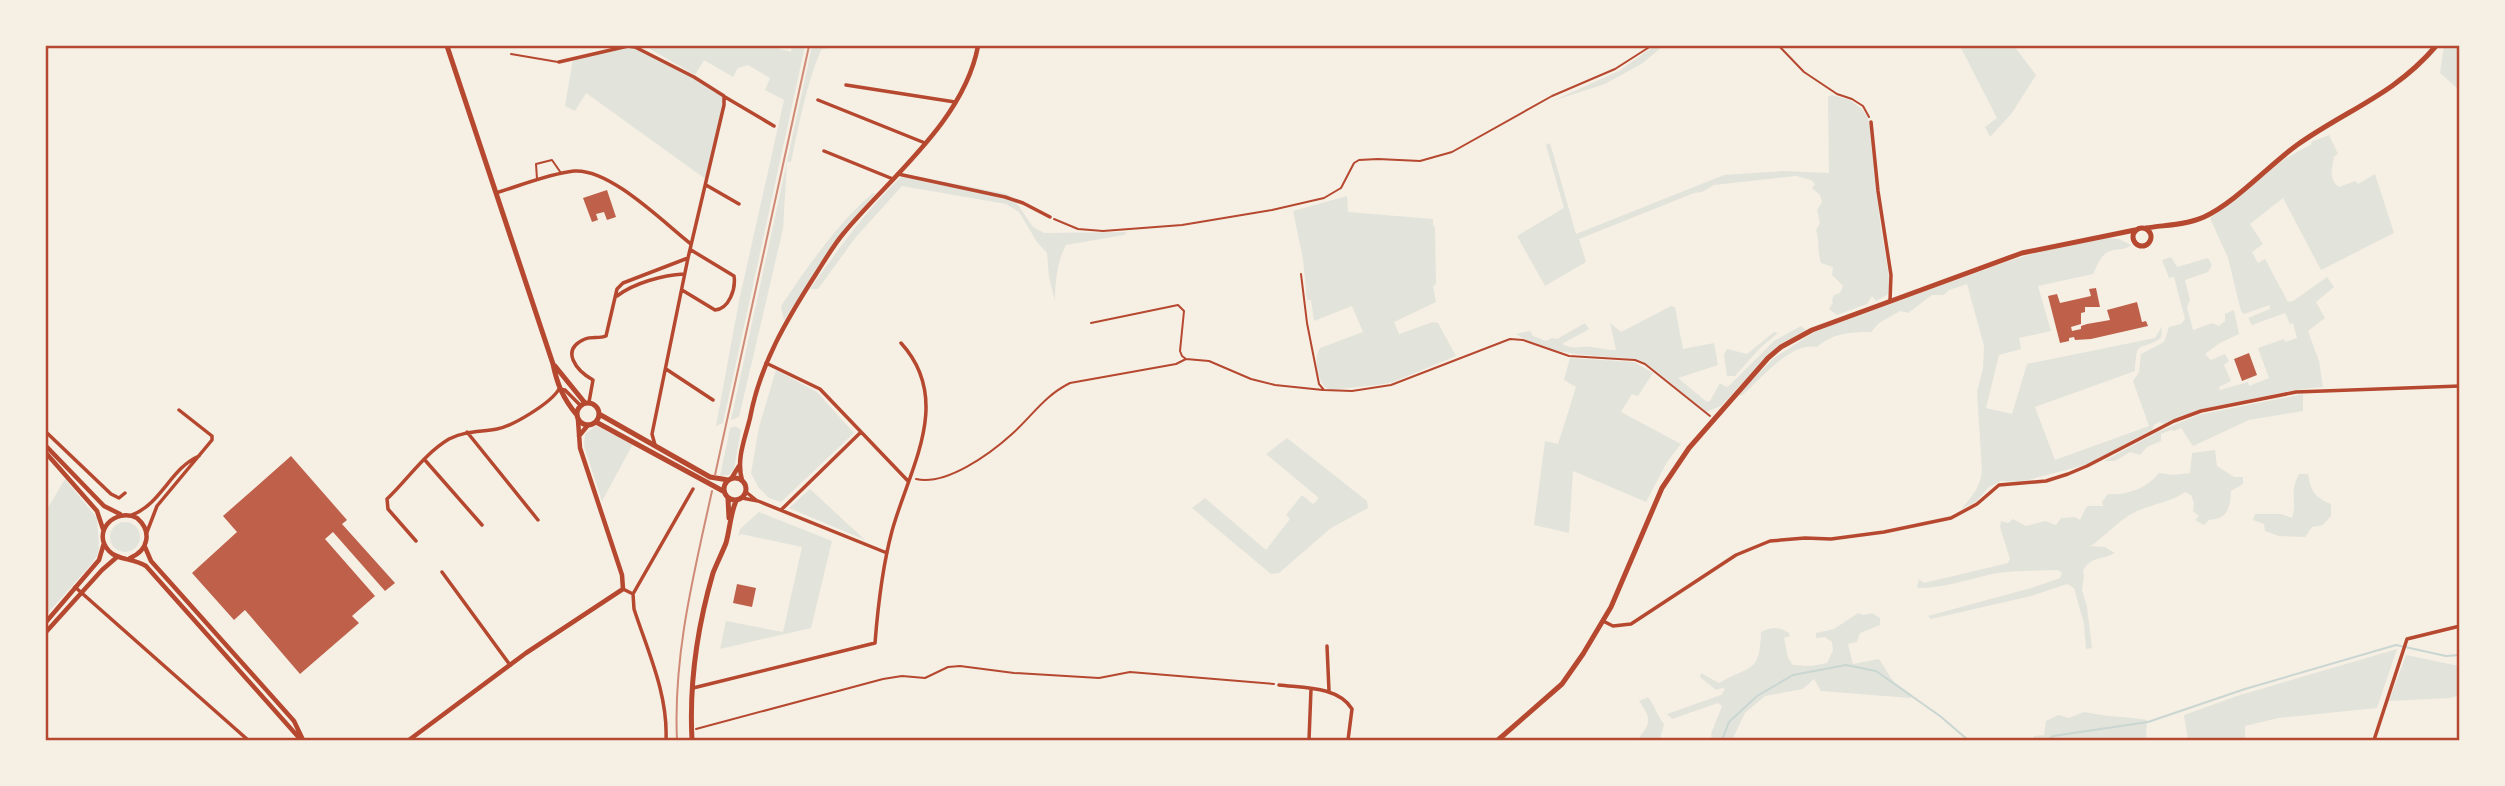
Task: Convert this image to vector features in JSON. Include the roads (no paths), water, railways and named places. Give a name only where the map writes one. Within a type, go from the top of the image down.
[{"type":"main road","points":[[447,46],[559,389],[577,417],[588,425],[596,422],[599,414]]},
{"type":"main road","points":[[1498,740],[1562,684],[1603,621],[1662,488],[1676,465],[1752,374],[1781,347],[1812,330],[2022,253],[2204,217],[2222,206],[2312,135],[2393,87],[2415,69],[2436,46]]},
{"type":"main road","points":[[2109,236],[2134,241],[2143,246],[2156,232],[2170,224]]},
{"type":"main road","points":[[2146,228],[2151,238]]},
{"type":"main road","points":[[2134,241],[2135,230]]},
{"type":"main road","points":[[553,364],[585,403],[595,405],[599,414],[710,477],[742,480],[746,492],[729,521]]},
{"type":"main road","points":[[577,417],[585,403]]},
{"type":"main road","points":[[596,422],[723,491],[728,499],[726,541],[714,571],[694,658],[691,688],[692,740]]},
{"type":"main road","points":[[723,491],[729,480]]},
{"type":"main road","points":[[728,499],[739,500]]},
{"type":"street","points":[[559,62],[628,46],[635,47],[694,78],[774,126]]},
{"type":"street","points":[[729,480],[739,465],[752,404],[766,363],[786,322],[841,236],[925,143],[955,102],[968,81],[978,46]]},
{"type":"street","points":[[846,85],[955,102]]},
{"type":"street","points":[[656,446],[652,434],[724,96]]},
{"type":"street","points":[[818,100],[925,143]]},
{"type":"street","points":[[1871,122],[1891,275],[1890,302]]},
{"type":"street","points":[[824,151],[896,177],[1005,197],[1050,217]]},
{"type":"street","points":[[496,193],[537,180],[581,171],[604,178],[618,186],[691,247],[734,276],[735,287],[726,306],[720,311],[682,290]]},
{"type":"street","points":[[706,186],[739,204]]},
{"type":"street","points":[[416,541],[388,509],[387,499],[424,459],[452,438],[467,432],[500,429],[514,423],[555,396],[559,389],[585,403],[593,380],[581,373],[572,360],[572,351],[576,344],[586,339],[606,336],[617,289],[623,283],[688,258]]},
{"type":"street","points":[[615,297],[650,281],[684,274]]},
{"type":"street","points":[[691,688],[875,643],[879,594],[887,553],[925,432],[926,404],[919,369],[901,343]]},
{"type":"street","points":[[766,363],[820,389],[909,479]]},
{"type":"street","points":[[666,369],[713,400]]},
{"type":"street","points":[[1603,621],[1613,625],[1631,624],[1736,555],[1770,541],[1831,539],[1871,534],[1951,518],[1977,504],[1999,485],[2046,481],[2068,474],[2174,421],[2201,411],[2296,392],[2459,386]]},
{"type":"street","points":[[130,558],[142,551],[156,507],[210,444],[212,436],[178,410]]},
{"type":"street","points":[[577,417],[578,437],[622,575],[623,589]]},
{"type":"street","points":[[578,437],[588,425]]},
{"type":"street","points":[[46,432],[111,494],[119,498],[125,493]]},
{"type":"street","points":[[467,432],[538,520]]},
{"type":"street","points":[[781,510],[861,432]]},
{"type":"street","points":[[638,436],[652,434]]},
{"type":"street","points":[[46,446],[104,506],[121,514],[132,515],[141,521],[147,532]]},
{"type":"street","points":[[46,453],[97,511],[102,521],[107,548],[117,557],[130,558],[146,566],[302,740]]},
{"type":"street","points":[[132,515],[148,506],[189,460],[201,455]]},
{"type":"street","points":[[424,459],[482,525]]},
{"type":"street","points":[[739,465],[742,480]]},
{"type":"street","points":[[666,740],[665,704],[634,609],[633,594],[693,489]]},
{"type":"street","points":[[746,492],[758,501],[887,553]]},
{"type":"street","points":[[739,500],[758,501]]},
{"type":"street","points":[[103,533],[109,521],[121,514]]},
{"type":"street","points":[[46,622],[99,560],[104,542]]},
{"type":"street","points":[[145,545],[151,561],[289,715],[302,740]]},
{"type":"street","points":[[46,632],[117,557]]},
{"type":"street","points":[[442,572],[510,665]]},
{"type":"street","points":[[75,587],[248,740]]},
{"type":"street","points":[[623,589],[633,594]]},
{"type":"street","points":[[410,740],[510,665],[623,589]]},
{"type":"street","points":[[2374,740],[2407,639],[2459,626]]},
{"type":"street","points":[[1327,646],[1329,691]]},
{"type":"street","points":[[1279,685],[1329,691],[1350,704],[1352,709],[1348,740]]},
{"type":"street","points":[[1308,740],[1311,689]]},
{"type":"lane","points":[[511,54],[559,62]]},
{"type":"lane","points":[[537,180],[536,164],[552,160],[561,174]]},
{"type":"waterway","points":[[2048,740],[2053,736],[2148,722],[2245,689],[2396,645],[2446,656],[2460,655]]},
{"type":"waterway","points":[[1722,740],[1729,722],[1757,696],[1793,675],[1846,665],[1876,671],[1940,716],[1968,740]]},
{"type":"railway","points":[[715,475],[809,46]]},
{"type":"railway","points":[[677,740],[678,677],[682,645],[712,491]]}]
